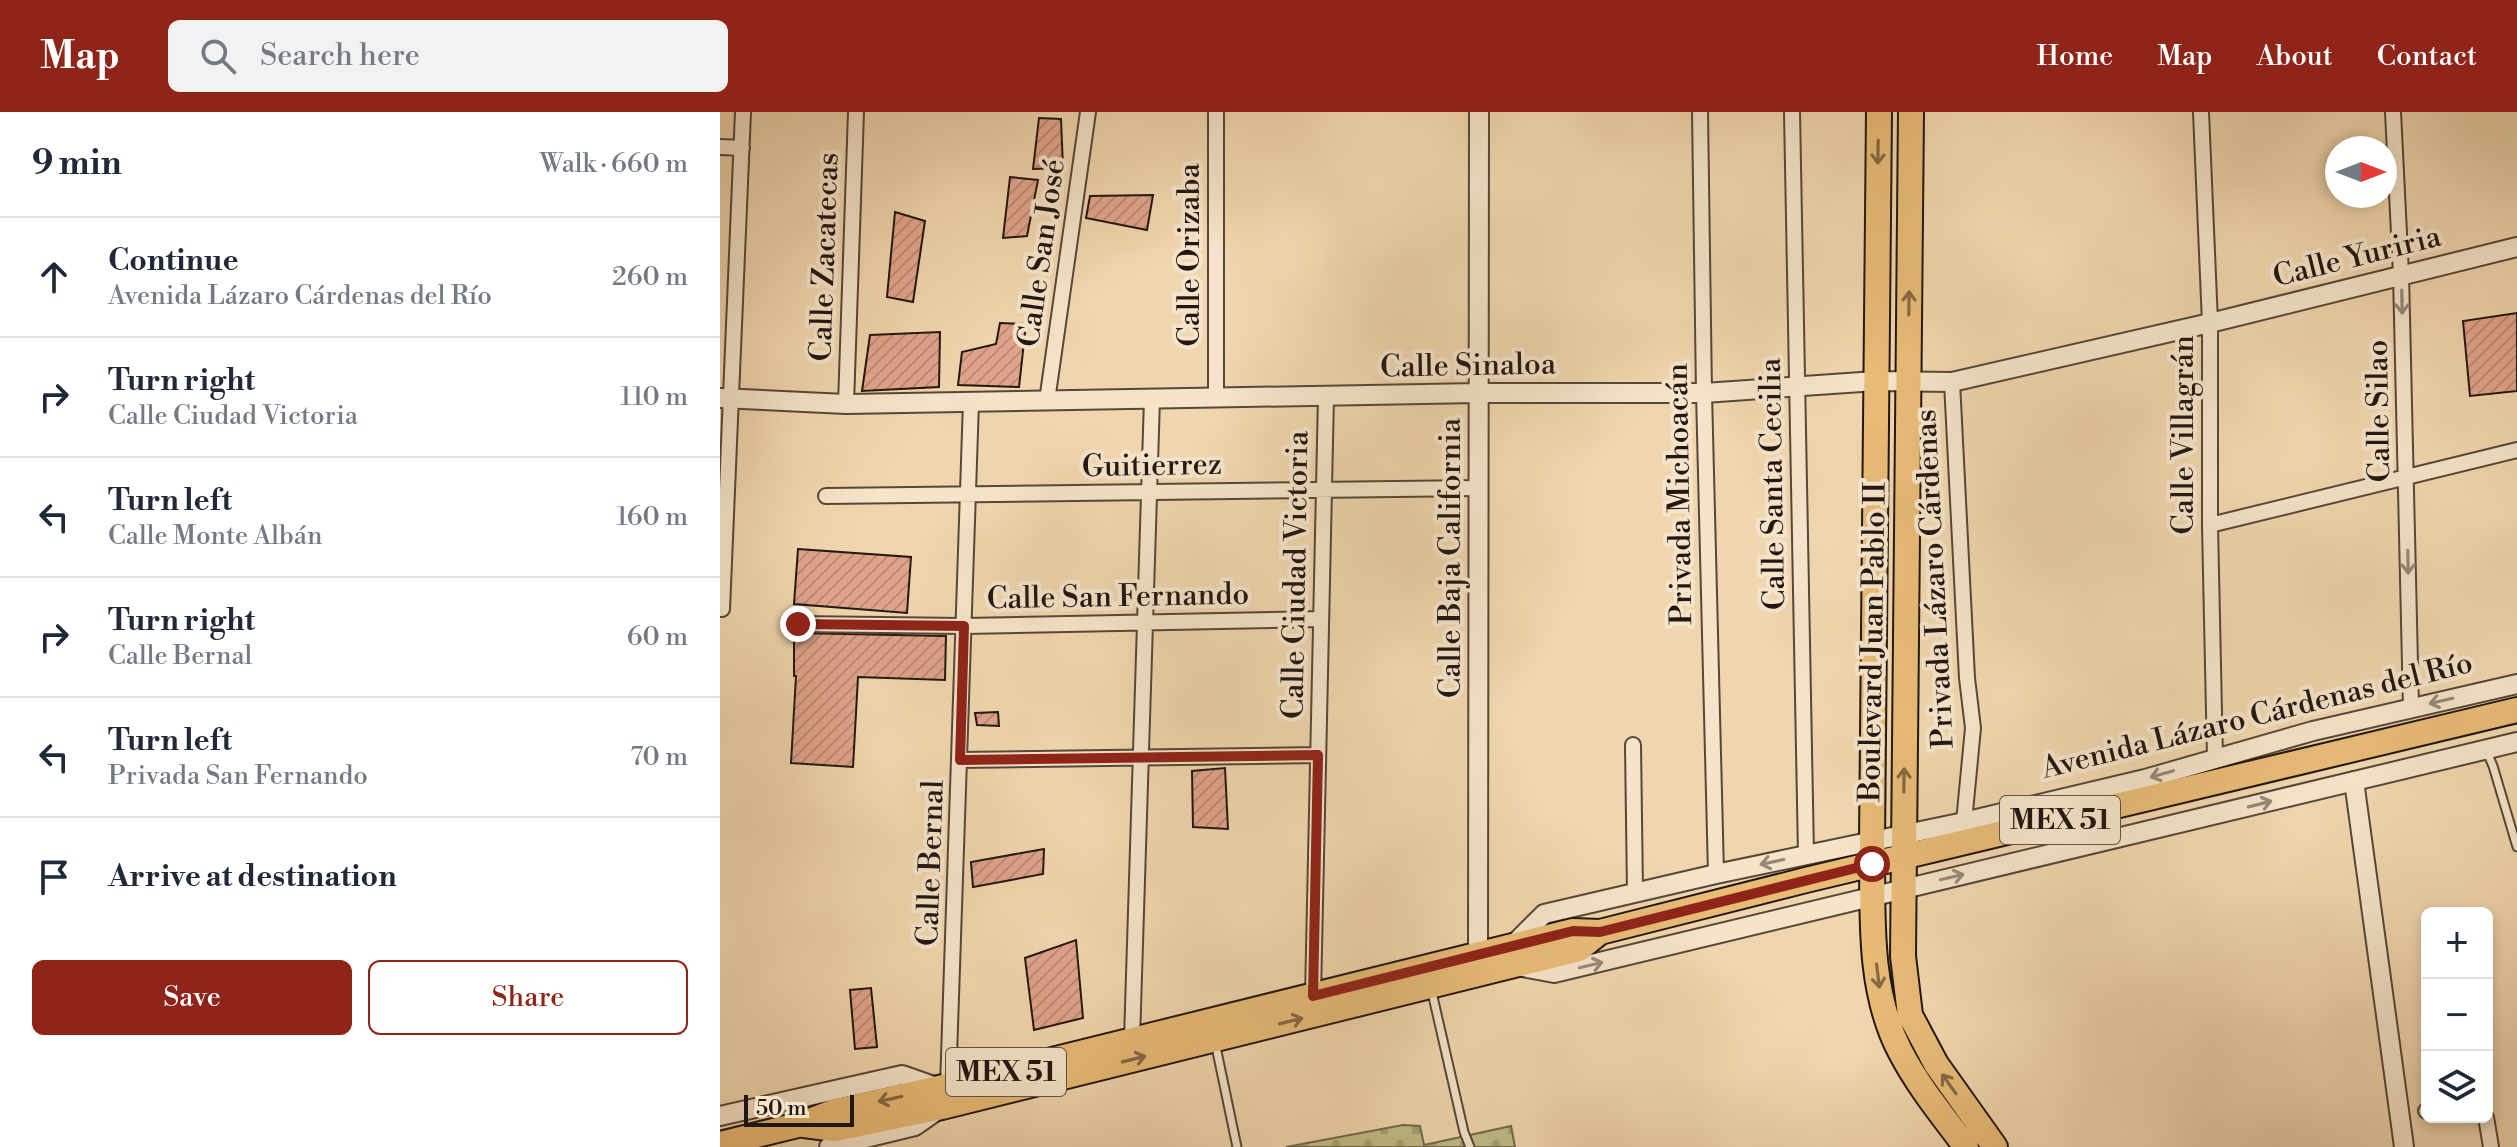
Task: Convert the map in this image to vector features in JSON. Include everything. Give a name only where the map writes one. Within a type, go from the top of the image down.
[{"type":"main road","name":"Boulevard Juan Pablo II","points":[[1879,112],[1872,853],[1881,1000],[1899,1049],[1917,1080],[1966,1147]]},
{"type":"main road","name":"Boulevard Juan Pablo II","points":[[1911,112],[1903,956],[1910,1015],[1936,1064],[1995,1147]]},
{"type":"main road","name":"Avenida Lázaro Cárdenas del Río","points":[[943,1094],[1132,1040],[1213,1030],[1313,996],[1478,955],[1512,957],[1579,949],[1600,932],[1872,853],[2517,710]]},
{"type":"main road","name":"Avenida Lázaro Cárdenas del Río","points":[[720,1144],[802,1124],[833,1112],[943,1094],[1213,1030],[1431,986],[1512,957]]},
{"type":"street","points":[[721,609],[726,398],[743,112]]},
{"type":"street","name":"Calle Zacatecas","points":[[846,404],[856,112]]},
{"type":"street","name":"Calle San José","points":[[1047,401],[1088,112]]},
{"type":"street","name":"Calle Orizaba","points":[[1216,112],[1216,397]]},
{"type":"street","name":"Calle Baja California","points":[[1478,955],[1479,112]]},
{"type":"street","name":"Privada Michoacán","points":[[1700,112],[1716,874]]},
{"type":"street","name":"Calle Santa Cecilia","points":[[1792,112],[1806,855]]},
{"type":"street","name":"Calle Villagrán","points":[[2201,112],[2210,323],[2215,759]]},
{"type":"street","name":"Calle Silao","points":[[2393,112],[2401,274],[2411,708]]},
{"type":"street","points":[[720,147],[742,148]]},
{"type":"street","name":"Calle Yuriria","points":[[2210,323],[2517,247]]},
{"type":"street","name":"Calle Sinaloa","points":[[726,398],[846,404],[1479,393],[1704,393],[1876,381],[1952,382],[2210,323]]},
{"type":"street","name":"Privada Lázaro Cárdenas","points":[[1952,382],[1967,678],[1973,728],[1964,822]]},
{"type":"street","name":"Calle Ciudad Victoria","points":[[1313,996],[1326,396]]},
{"type":"street","points":[[1132,1040],[1152,399]]},
{"type":"street","name":"Calle Bernal","points":[[943,1094],[960,760],[971,402]]},
{"type":"street","points":[[2210,525],[2517,450]]},
{"type":"street","name":"Guitierrez","points":[[826,496],[1479,488]]},
{"type":"street","name":"Calle San Fernando","points":[[798,624],[964,626],[1321,619]]},
{"type":"street","name":"Avenida Lázaro Cárdenas del Río","points":[[1903,846],[1964,822],[2145,779],[2313,731],[2517,684]]},
{"type":"street","name":"Avenida Lázaro Cárdenas del Río","points":[[1872,853],[1806,855],[1544,914],[1512,957],[1554,973],[2517,742]]},
{"type":"street","points":[[1633,745],[1635,892]]},
{"type":"street","points":[[960,760],[1318,755]]},
{"type":"street","points":[[2354,781],[2404,1147]]},
{"type":"street","points":[[720,1116],[902,1075],[943,1094],[915,1126],[829,1147]]},
{"type":"street","points":[[2487,1123],[2491,1147]]},
{"type":"lane","points":[[2486,749],[2517,847]]},
{"type":"lane","points":[[1431,986],[1470,1147]]},
{"type":"lane","points":[[1213,1030],[1237,1147]]},
{"type":"green space","points":[[1403,1125],[1420,1126],[1424,1145],[1511,1126],[1515,1147],[1286,1147]]},
{"type":"building","points":[[1039,118],[1061,119],[1063,168],[1033,169]]},
{"type":"building","points":[[1010,177],[1038,180],[1027,236],[1003,238]]},
{"type":"building","points":[[1153,195],[1147,230],[1086,218],[1090,196]]},
{"type":"building","points":[[895,212],[925,221],[913,302],[887,297]]},
{"type":"building","points":[[2517,313],[2517,391],[2470,396],[2463,321]]},
{"type":"building","points":[[1000,323],[1026,324],[1019,387],[958,385],[962,352],[996,344]]},
{"type":"building","points":[[940,332],[939,387],[862,391],[870,335]]},
{"type":"building","points":[[798,549],[911,557],[907,613],[794,604]]},
{"type":"building","points":[[794,633],[946,636],[945,680],[858,677],[853,767],[791,763],[796,676]]},
{"type":"building","points":[[998,712],[999,726],[977,725],[975,713]]},
{"type":"building","points":[[1225,768],[1228,829],[1193,827],[1192,771]]},
{"type":"building","points":[[1044,849],[1043,874],[973,887],[971,862]]},
{"type":"building","points":[[1076,940],[1083,1018],[1034,1030],[1025,958]]},
{"type":"building","points":[[871,988],[877,1047],[855,1049],[850,990]]},
{"type":"route","points":[[798,624],[964,626],[960,760],[1318,755],[1313,996],[1573,931],[1600,932],[1872,864]]}]
